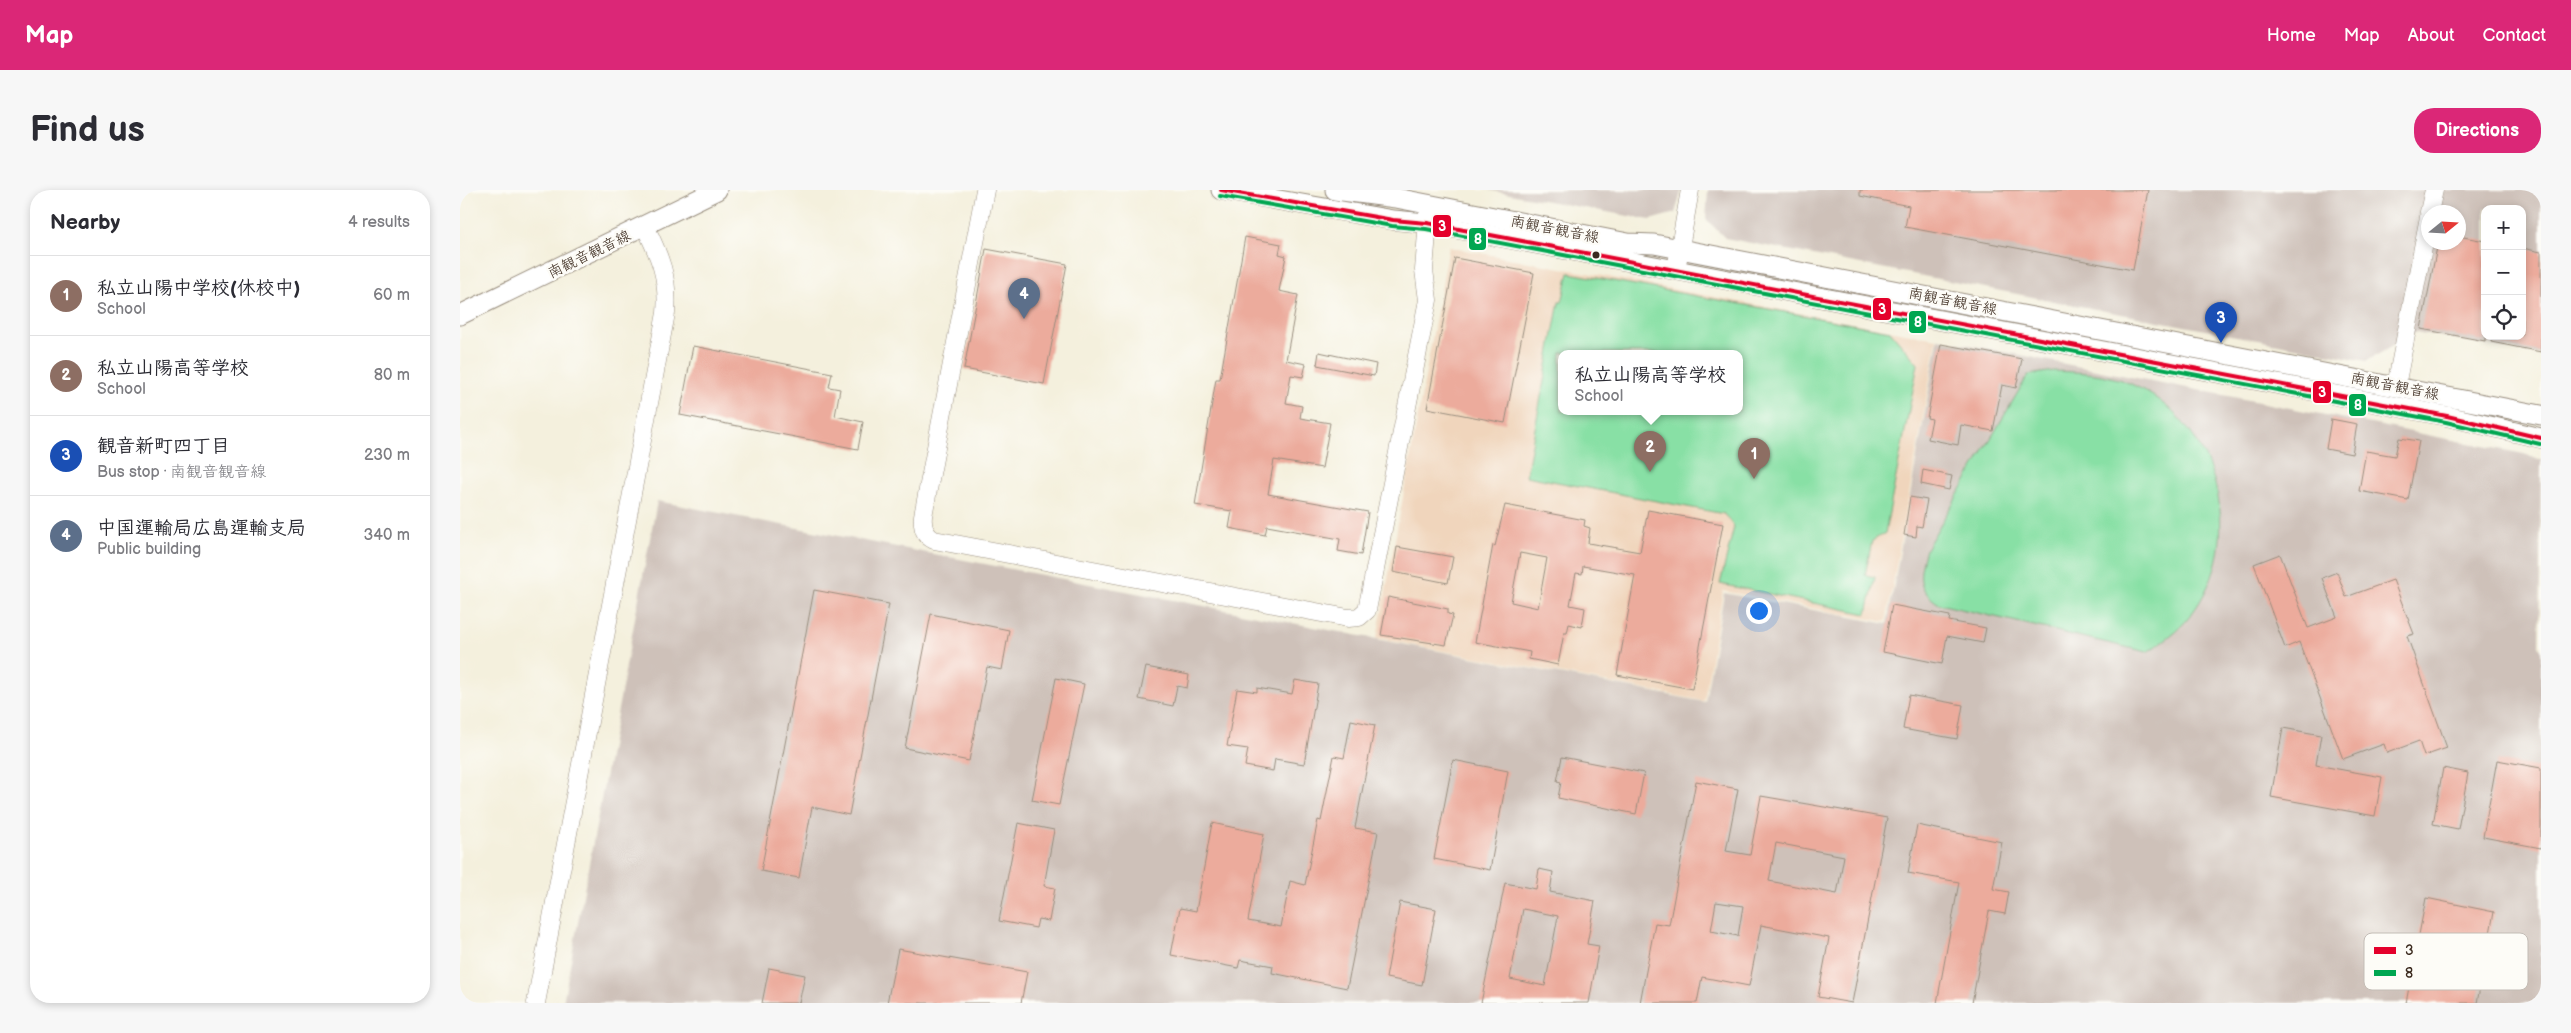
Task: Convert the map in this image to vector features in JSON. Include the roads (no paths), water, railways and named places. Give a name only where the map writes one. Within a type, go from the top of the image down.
[{"type":"main road","name":"南観音観音線","points":[[460,315],[717,190]]},
{"type":"main road","name":"南観音観音線","points":[[1221,190],[1392,220],[1428,214],[1628,243],[1654,244],[2541,414]]},
{"type":"main road","name":"南観音観音線","points":[[1335,190],[1428,214],[1676,270],[2447,416],[2541,438]]},
{"type":"street","points":[[985,190],[923,516],[923,528],[928,536],[934,540],[1348,618],[1359,617],[1367,610],[1369,600],[1428,300],[1424,270],[1428,242],[1428,214]]},
{"type":"street","points":[[1676,270],[1690,190]]},
{"type":"street","points":[[2431,205],[2434,190]]},
{"type":"street","points":[[536,1003],[666,313],[667,293],[662,263],[645,226]]},
{"type":"street","points":[[2396,386],[2422,250]]},
{"type":"place","name":"中国運輸局広島運輸支局","points":[[1024,319]]},
{"type":"place","name":"観音新町四丁目","points":[[2221,343]]},
{"type":"place","name":"私立山陽高等学校","points":[[1650,472]]},
{"type":"place","name":"私立山陽中学校(休校中)","points":[[1754,479]]}]
